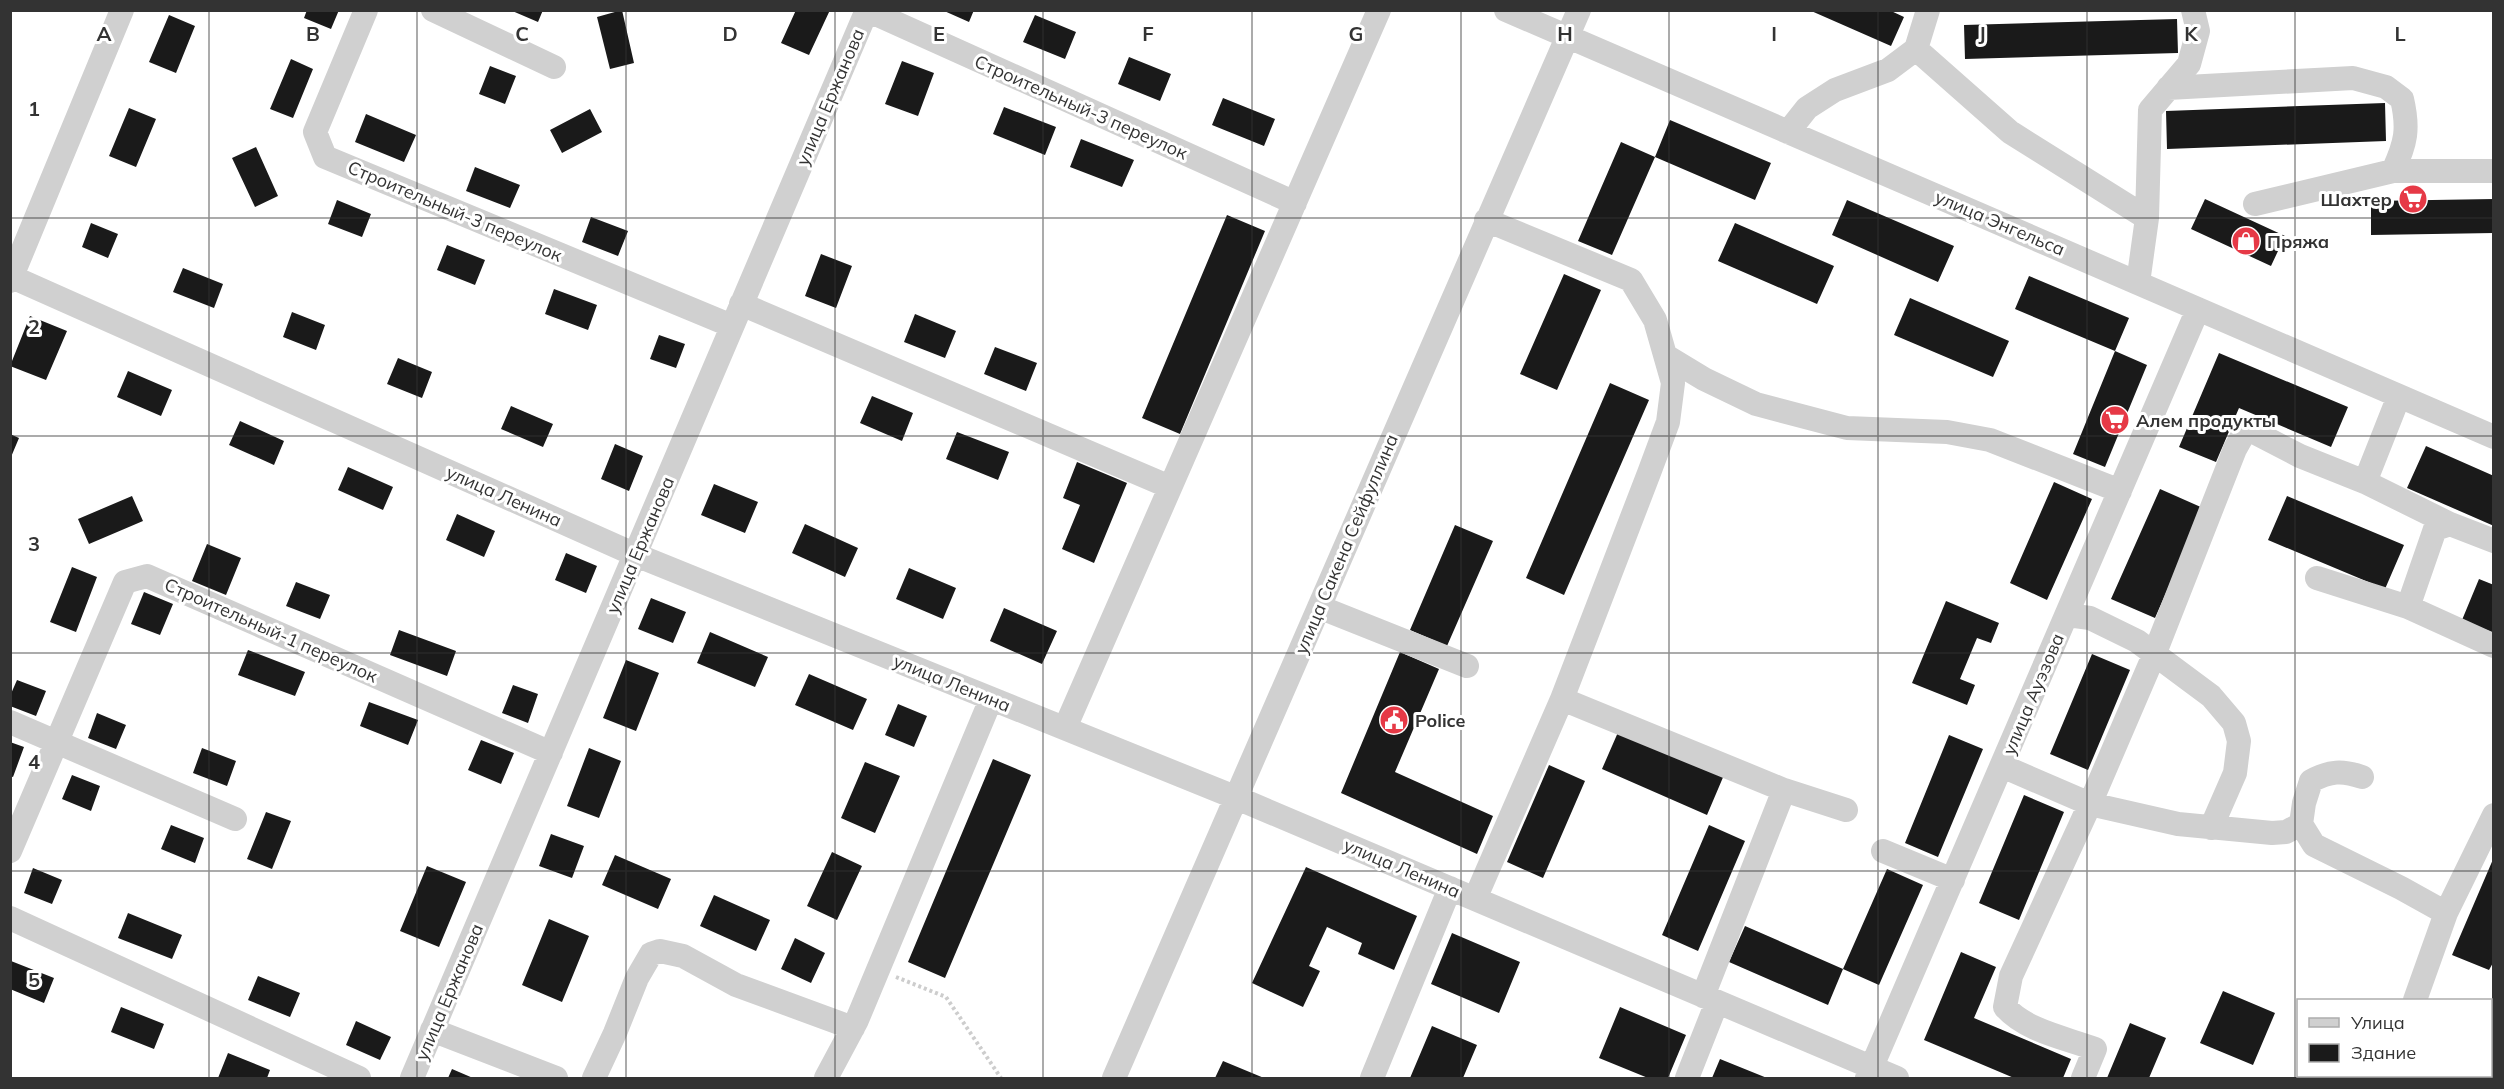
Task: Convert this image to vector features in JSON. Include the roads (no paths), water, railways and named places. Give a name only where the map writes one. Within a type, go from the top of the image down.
[{"type":"street","points":[[11,279],[17,247],[122,10]]},
{"type":"street","name":"Строительный-3 переулок","points":[[366,10],[315,132],[324,157],[732,326]]},
{"type":"street","points":[[433,10],[554,67]]},
{"type":"street","name":"Строительный-3 переулок","points":[[867,10],[1295,203]]},
{"type":"street","name":"улица Ержанова","points":[[412,1078],[867,10]]},
{"type":"street","points":[[1065,728],[1379,10]]},
{"type":"street","name":"улица Энгельса","points":[[1506,10],[2493,437]]},
{"type":"street","name":"улица Сакена Сейфуллина","points":[[1114,1078],[1578,10]]},
{"type":"street","points":[[1788,132],[1807,108],[1835,90],[1887,70],[1916,49],[1928,10]]},
{"type":"street","points":[[2138,283],[2146,218],[2150,110],[2189,63],[2198,31],[2193,10]]},
{"type":"street","points":[[1916,49],[2010,132],[2146,218]]},
{"type":"street","points":[[2168,88],[2353,78],[2386,87],[2402,99],[2406,115],[2405,145],[2393,171]]},
{"type":"street","points":[[2255,204],[2393,171],[2493,171]]},
{"type":"street","points":[[1475,899],[1562,699],[1668,422],[1673,384],[1655,320],[1630,280],[1486,220]]},
{"type":"street","name":"улица Ленина","points":[[11,279],[636,555],[1237,798],[1710,999],[1870,1073],[1897,1078]]},
{"type":"street","points":[[741,304],[1170,488]]},
{"type":"street","name":"улица Ауэзова","points":[[1870,1073],[2198,309]]},
{"type":"street","points":[[1666,356],[1704,379],[1756,404],[1847,428],[1947,432],[1990,440],[2120,491]]},
{"type":"street","points":[[2365,483],[2399,396]]},
{"type":"street","points":[[2083,1078],[2095,1049],[2037,1028],[2013,1016],[2005,1007],[2011,976],[2090,804],[2154,655],[2235,449],[2244,433],[2252,431],[2300,456],[2493,541]]},
{"type":"street","points":[[2408,607],[2435,529],[2450,524]]},
{"type":"street","name":"Строительный-1 переулок","points":[[10,851],[125,582],[147,576],[551,753]]},
{"type":"street","points":[[2318,578],[2408,607],[2493,646]]},
{"type":"street","points":[[1319,607],[1467,666]]},
{"type":"street","points":[[2067,615],[2091,618],[2137,641],[2211,696],[2234,723],[2239,741],[2235,773],[2211,828]]},
{"type":"street","points":[[826,1078],[853,1028],[991,699]]},
{"type":"street","points":[[1562,699],[1784,790],[1846,810]]},
{"type":"street","points":[[10,722],[235,819]]},
{"type":"street","points":[[2002,766],[2090,804],[2178,824],[2279,833],[2301,824]]},
{"type":"street","points":[[2362,777],[2346,771],[2327,772],[2311,781],[2304,803],[2301,824],[2314,845],[2446,913]]},
{"type":"street","points":[[1687,1078],[1710,999],[1784,790]]},
{"type":"street","points":[[2415,999],[2446,913],[2493,816]]},
{"type":"street","points":[[1883,851],[1953,880]]},
{"type":"street","points":[[1372,1078],[1450,888]]},
{"type":"street","points":[[10,918],[358,1078]]},
{"type":"street","points":[[594,1078],[637,978],[651,954],[660,951],[682,956],[736,985],[853,1028]]},
{"type":"street","points":[[432,1030],[556,1078]]},
{"type":"place","name":"Шахтер","points":[[2413,199]]},
{"type":"place","name":"Пряжа","points":[[2246,241]]},
{"type":"place","name":"Алем продукты","points":[[2115,420]]},
{"type":"place","name":"Police","points":[[1394,720]]}]
